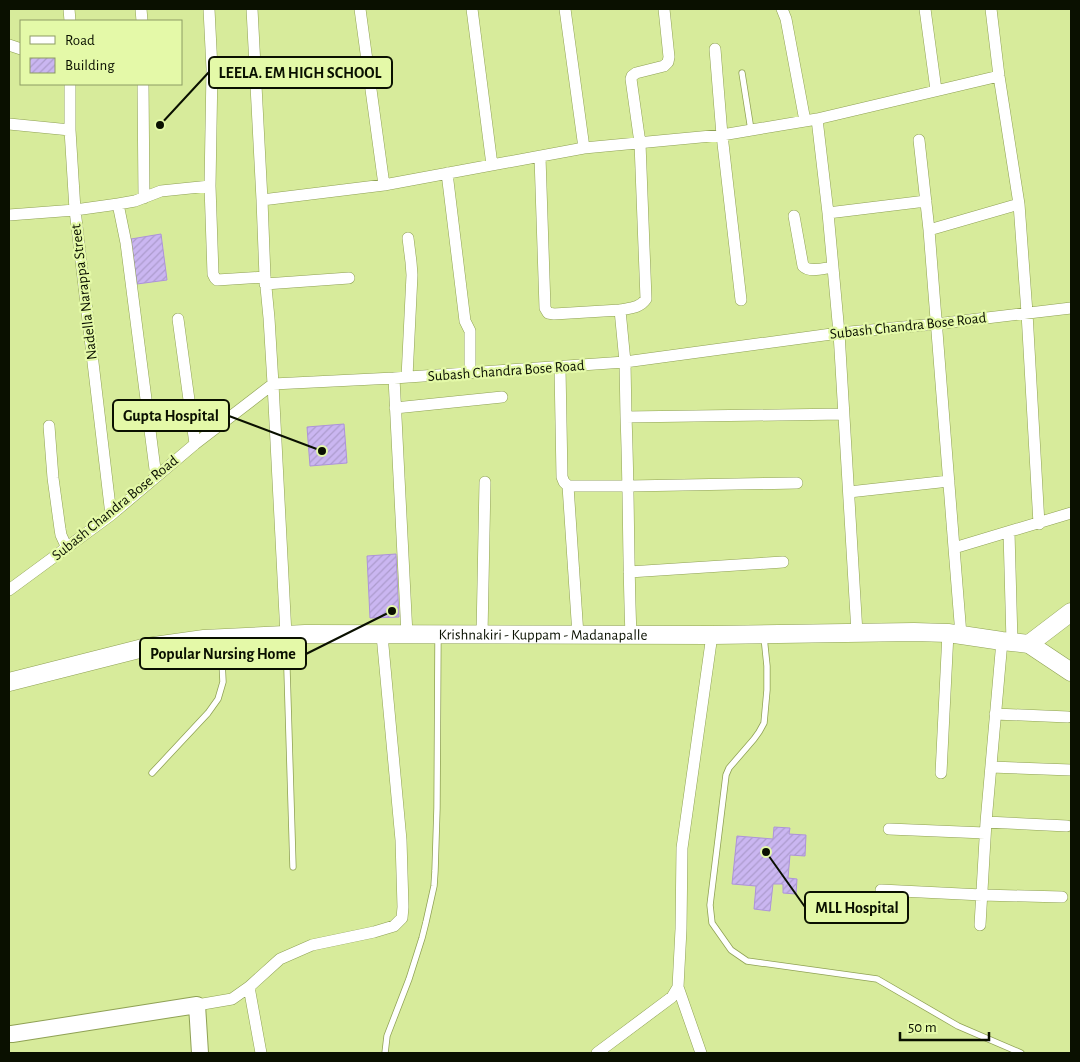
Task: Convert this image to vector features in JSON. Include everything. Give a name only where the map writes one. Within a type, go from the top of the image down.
[{"type":"main road","points":[[1030,644],[1071,612]]},
{"type":"main road","name":"Krishnakiri - Kuppam - Madanapalle","points":[[9,682],[147,647],[204,639],[286,635],[712,636],[914,632],[955,634],[1030,644],[1071,672]]},
{"type":"street","points":[[209,9],[212,69],[210,186],[213,274],[215,278],[217,280],[265,281],[349,278]]},
{"type":"street","points":[[252,9],[265,281],[273,384],[286,635]]},
{"type":"street","points":[[360,9],[384,185]]},
{"type":"street","points":[[472,9],[492,165]]},
{"type":"street","points":[[565,9],[584,148]]},
{"type":"street","points":[[540,157],[545,308],[548,312],[554,314],[620,310],[643,304],[646,299],[640,143],[631,79],[636,73],[664,66],[668,62],[664,9]]},
{"type":"street","points":[[783,9],[805,121]]},
{"type":"street","points":[[925,9],[936,90]]},
{"type":"street","points":[[991,9],[999,76],[1019,204],[1039,524]]},
{"type":"street","points":[[715,49],[722,135],[741,300]]},
{"type":"street","points":[[262,200],[384,185],[584,148],[722,135],[817,119],[999,76]]},
{"type":"street","name":"Nadella Narappa Street","points":[[70,85],[74,210],[111,515]]},
{"type":"street","points":[[142,85],[144,198]]},
{"type":"street","points":[[817,119],[839,333],[857,633]]},
{"type":"street","points":[[9,124],[70,130]]},
{"type":"street","points":[[919,140],[929,230],[954,548],[955,634],[941,773]]},
{"type":"street","points":[[447,173],[465,322],[470,331],[470,373]]},
{"type":"street","points":[[9,215],[74,210],[118,204],[135,201],[161,191],[210,186]]},
{"type":"street","points":[[828,213],[926,201]]},
{"type":"street","points":[[118,204],[126,243],[156,477]]},
{"type":"street","points":[[929,230],[1019,204]]},
{"type":"street","points":[[794,216],[805,269],[833,266]]},
{"type":"street","points":[[407,377],[412,275],[408,238]]},
{"type":"street","name":"Subash Chandra Bose Road","points":[[9,590],[111,515],[194,444],[273,384],[560,368],[625,362],[839,333],[1071,308]]},
{"type":"street","points":[[620,310],[625,362],[631,635]]},
{"type":"street","points":[[178,320],[194,444]]},
{"type":"street","points":[[560,368],[562,477],[568,486],[578,635]]},
{"type":"street","points":[[394,378],[407,635]]},
{"type":"street","points":[[395,408],[502,397]]},
{"type":"street","points":[[626,417],[844,414]]},
{"type":"street","points":[[49,426],[53,478],[60,529],[67,548]]},
{"type":"street","points":[[849,492],[949,481]]},
{"type":"street","points":[[482,635],[485,482]]},
{"type":"street","points":[[568,486],[797,483]]},
{"type":"street","points":[[954,548],[1071,513]]},
{"type":"street","points":[[980,925],[995,714],[1007,642],[1009,532]]},
{"type":"street","points":[[629,572],[782,562]]},
{"type":"street","points":[[9,1034],[232,999],[250,987],[280,960],[312,945],[394,926],[402,918],[401,840],[382,635]]},
{"type":"street","points":[[702,1053],[678,987],[682,848],[712,636]]},
{"type":"street","points":[[995,714],[1068,717]]},
{"type":"street","points":[[991,767],[1071,770]]},
{"type":"street","points":[[889,829],[1067,826]]},
{"type":"street","points":[[881,890],[1062,897]]},
{"type":"street","points":[[250,987],[261,1053]]},
{"type":"street","points":[[598,1053],[672,997],[678,987]]},
{"type":"street","points":[[197,1005],[200,1053]]},
{"type":"lane","points":[[742,73],[751,130]]},
{"type":"lane","points":[[763,634],[767,666],[764,722],[760,732],[729,768],[726,775],[710,905],[712,923],[731,950],[748,961],[877,979],[958,1026],[1005,1050],[1020,1053]]},
{"type":"lane","points":[[286,635],[293,867]]},
{"type":"lane","points":[[385,1053],[387,1036],[409,978],[424,930],[436,871],[438,635]]},
{"type":"lane","points":[[152,774],[218,699],[223,682],[220,638]]},
{"type":"building","points":[[161,234],[167,280],[137,284],[131,239]]},
{"type":"building","points":[[344,424],[347,463],[310,466],[307,427]]},
{"type":"building","points":[[396,554],[399,617],[370,618],[367,556]]},
{"type":"building","points":[[774,827],[790,828],[789,834],[806,835],[805,856],[790,855],[788,878],[797,879],[796,894],[783,893],[783,884],[773,884],[770,911],[754,909],[756,886],[732,884],[737,836],[773,839]]},
{"type":"place","name":"LEELA. EM HIGH SCHOOL","points":[[160,125]]},
{"type":"place","name":"Gupta Hospital","points":[[322,451]]},
{"type":"place","name":"Popular Nursing Home","points":[[392,611]]},
{"type":"place","name":"MLL Hospital","points":[[766,852]]}]
